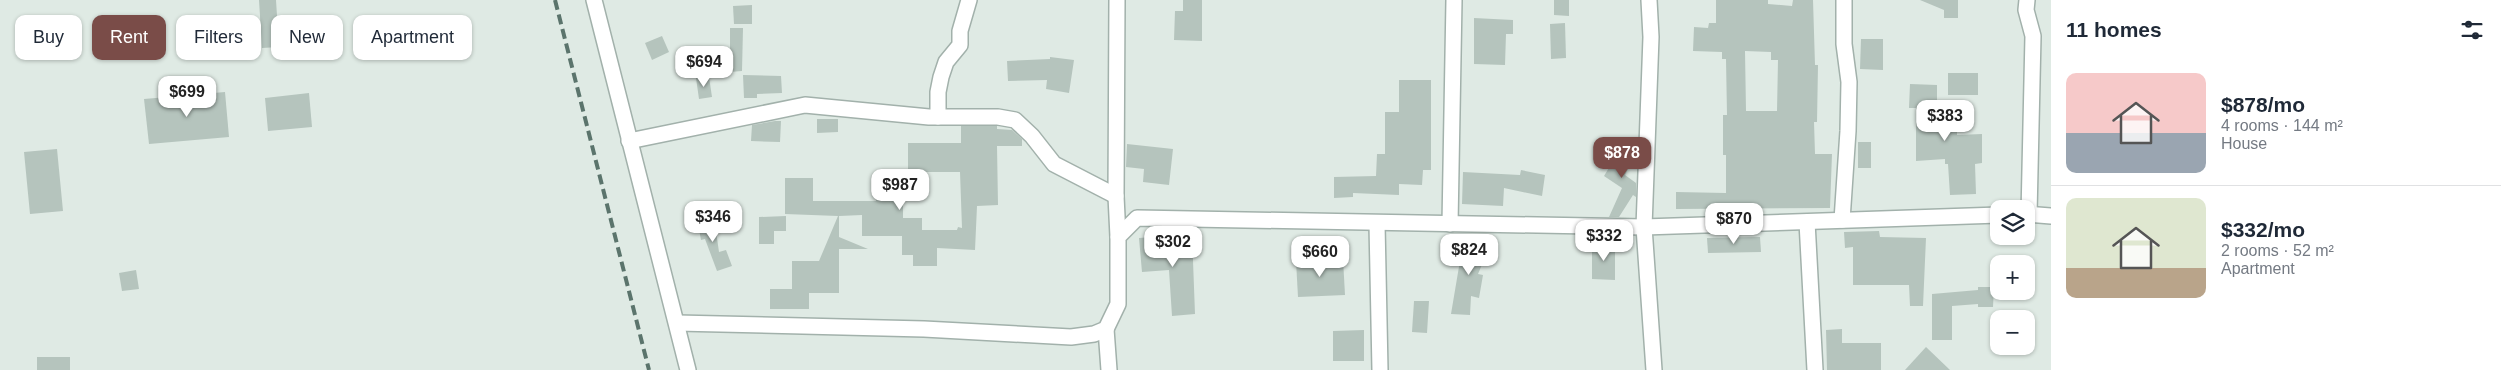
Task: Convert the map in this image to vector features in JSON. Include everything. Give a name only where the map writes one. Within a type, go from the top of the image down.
[{"type":"street","points":[[594,0],[688,370]]},
{"type":"street","points":[[938,116],[938,92],[941,77],[946,62],[960,45],[960,31],[969,0]]},
{"type":"street","points":[[1109,370],[1106,329],[1118,304],[1116,196],[1117,0]]},
{"type":"street","points":[[1450,224],[1454,0]]},
{"type":"street","points":[[1649,0],[1651,37],[1644,227],[1654,370]]},
{"type":"street","points":[[1842,220],[1849,82],[1844,44],[1844,0]]},
{"type":"street","points":[[2027,0],[2026,10],[2033,36],[2028,200]]},
{"type":"street","points":[[629,141],[805,105],[868,112],[938,116],[998,116],[1015,120],[1032,136],[1054,164],[1116,196]]},
{"type":"street","points":[[1118,237],[1137,218],[1377,224],[1644,227],[1990,215]]},
{"type":"street","points":[[2035,215],[2051,216]]},
{"type":"street","points":[[1807,222],[1815,370]]},
{"type":"street","points":[[1377,224],[1380,370]]},
{"type":"street","points":[[677,323],[924,329],[1070,337],[1094,334],[1106,329]]},
{"type":"building","points":[[259,0],[276,0],[277,15],[271,15],[271,47],[262,48]]},
{"type":"building","points":[[1183,0],[1202,0],[1202,41],[1174,40],[1175,11],[1183,11]]},
{"type":"building","points":[[1554,0],[1569,0],[1569,16],[1554,15]]},
{"type":"building","points":[[1716,0],[1768,0],[1768,4],[1792,6],[1793,0],[1813,0],[1815,65],[1818,65],[1817,122],[1814,122],[1815,154],[1832,154],[1830,208],[1676,209],[1676,192],[1726,193],[1726,155],[1723,155],[1723,115],[1727,115],[1726,59],[1722,59],[1722,52],[1693,51],[1694,27],[1708,28],[1709,23],[1716,23]],"holes":[[[1745,51],[1771,52],[1771,60],[1778,60],[1777,111],[1746,111]]]},
{"type":"building","points":[[1920,0],[1958,0],[1958,18],[1944,18],[1944,10]]},
{"type":"building","points":[[752,5],[752,24],[734,24],[733,6]]},
{"type":"building","points":[[1474,18],[1513,20],[1513,34],[1506,34],[1505,65],[1474,64]]},
{"type":"building","points":[[1565,23],[1566,58],[1551,59],[1550,24]]},
{"type":"building","points":[[730,28],[743,28],[742,71],[730,72]]},
{"type":"building","points":[[662,36],[669,52],[652,60],[645,43]]},
{"type":"building","points":[[1861,39],[1883,39],[1883,70],[1860,69]]},
{"type":"building","points":[[1050,57],[1074,60],[1069,93],[1046,89],[1047,80],[1008,81],[1007,61],[1050,59]]},
{"type":"building","points":[[1948,73],[1978,73],[1978,95],[1948,95]]},
{"type":"building","points":[[743,75],[781,76],[782,93],[757,94],[757,98],[744,98]]},
{"type":"building","points":[[709,77],[712,97],[699,99],[696,78]]},
{"type":"building","points":[[1399,80],[1431,80],[1431,170],[1423,170],[1422,185],[1399,184],[1399,195],[1353,193],[1353,197],[1334,198],[1334,177],[1376,176],[1377,154],[1385,154],[1385,112],[1399,112]]},
{"type":"building","points":[[1910,84],[1937,85],[1937,125],[1957,125],[1957,135],[1982,134],[1982,163],[1975,164],[1976,194],[1950,195],[1948,164],[1945,164],[1945,159],[1916,161],[1916,108],[1909,108]]},
{"type":"building","points":[[225,92],[229,137],[149,144],[144,99]]},
{"type":"building","points":[[309,93],[312,127],[268,131],[265,98]]},
{"type":"building","points":[[817,119],[838,119],[838,132],[817,133]]},
{"type":"building","points":[[781,121],[780,142],[751,141],[752,125]]},
{"type":"building","points":[[961,126],[997,126],[997,129],[1012,130],[1022,139],[1022,146],[997,146],[998,205],[977,206],[975,250],[937,248],[937,266],[913,266],[913,255],[902,255],[902,236],[862,236],[862,215],[839,216],[839,237],[868,249],[839,249],[839,293],[809,293],[809,309],[770,309],[770,289],[792,289],[792,261],[819,261],[838,216],[785,214],[785,178],[813,178],[813,201],[876,201],[876,198],[903,198],[903,218],[922,218],[922,230],[957,230],[958,227],[962,228],[960,172],[908,172],[908,143],[961,143]]},
{"type":"building","points":[[1858,142],[1871,142],[1871,168],[1858,168]]},
{"type":"building","points":[[1624,143],[1637,150],[1625,175],[1636,183],[1636,197],[1633,195],[1619,217],[1609,217],[1622,188],[1604,176]]},
{"type":"building","points":[[1127,144],[1173,149],[1169,185],[1143,182],[1144,169],[1126,167]]},
{"type":"building","points":[[57,149],[63,211],[30,214],[24,152]]},
{"type":"building","points":[[1521,170],[1545,175],[1542,196],[1504,188],[1503,206],[1462,204],[1463,172],[1520,175]]},
{"type":"building","points":[[786,216],[786,231],[774,231],[774,244],[759,244],[759,217]]},
{"type":"building","points":[[714,217],[719,252],[726,250],[732,266],[717,271],[705,239],[701,240],[697,219]]},
{"type":"building","points":[[1879,231],[1880,237],[1926,238],[1923,306],[1910,306],[1909,285],[1853,285],[1853,247],[1845,248],[1844,232]]},
{"type":"building","points":[[1192,234],[1195,314],[1172,316],[1169,270],[1142,272],[1139,238]]},
{"type":"building","points":[[1464,237],[1489,248],[1478,274],[1483,275],[1479,298],[1471,296],[1470,315],[1451,314]]},
{"type":"building","points":[[1760,237],[1761,252],[1708,253],[1707,238]]},
{"type":"building","points":[[1592,244],[1615,244],[1615,280],[1592,279]]},
{"type":"building","points":[[1343,259],[1345,295],[1298,297],[1296,261]]},
{"type":"building","points":[[136,270],[139,289],[122,291],[119,273]]},
{"type":"building","points":[[1978,287],[1990,287],[1990,300],[1993,300],[1993,307],[1978,307],[1978,304],[1952,306],[1952,340],[1932,340],[1932,294],[1978,290]]},
{"type":"building","points":[[1414,301],[1429,301],[1427,333],[1412,332]]},
{"type":"building","points":[[1842,329],[1842,343],[1881,343],[1881,370],[1827,370],[1826,330]]},
{"type":"building","points":[[1364,330],[1364,361],[1333,361],[1333,331]]},
{"type":"building","points":[[1926,347],[1950,370],[1905,370]]},
{"type":"building","points":[[37,357],[70,357],[70,370],[37,370]]},
{"type":"railway","points":[[555,0],[649,370]]}]
